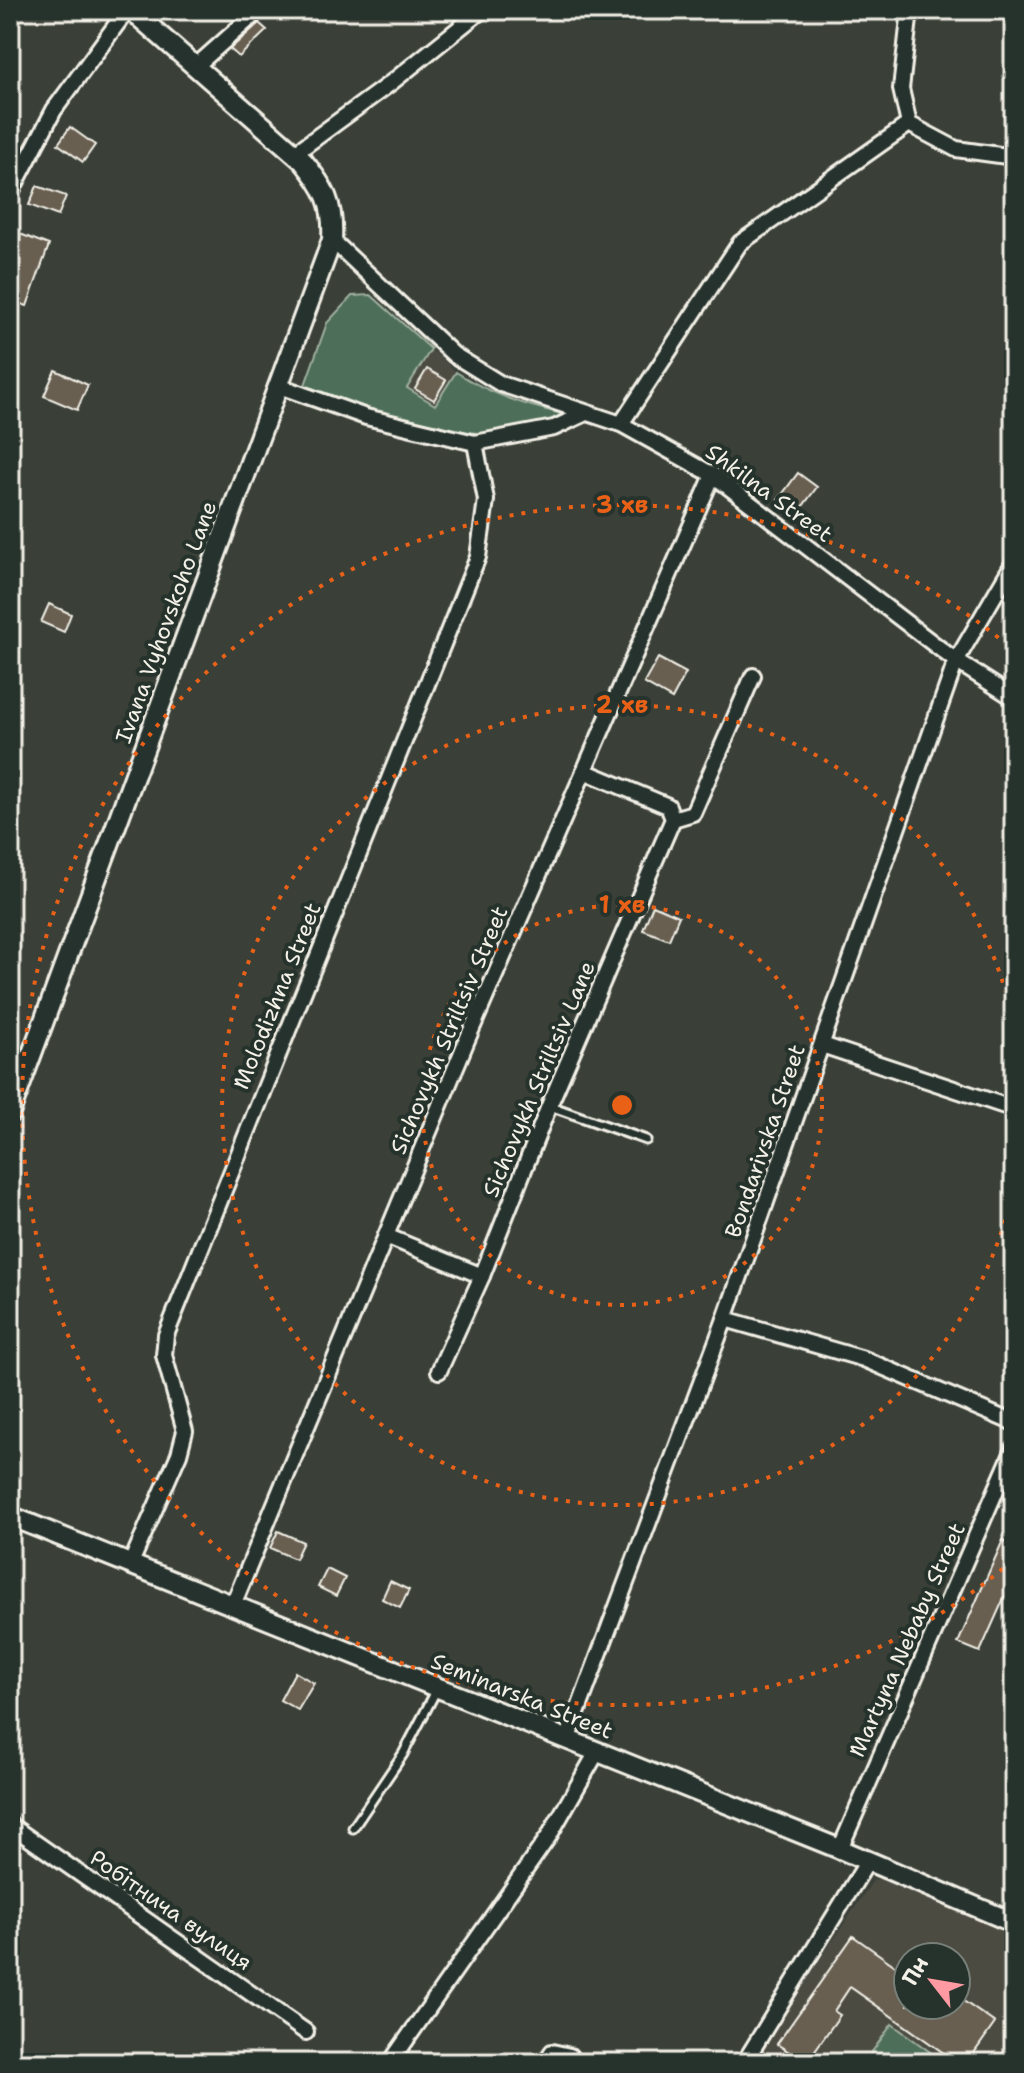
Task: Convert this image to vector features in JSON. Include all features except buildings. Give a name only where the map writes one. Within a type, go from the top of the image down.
[{"type":"street","name":"Ivana Vyhovskoho Lane","points":[[10,1113],[332,240],[330,202],[320,182],[295,153],[129,10]]},
{"type":"street","points":[[10,194],[54,110],[129,10]]},
{"type":"street","points":[[196,66],[259,10]]},
{"type":"street","points":[[295,153],[392,82],[482,10]]},
{"type":"street","points":[[910,10],[901,89],[909,124],[956,149],[1014,157]]},
{"type":"street","points":[[621,424],[740,243],[909,124]]},
{"type":"street","name":"Shkilna Street","points":[[332,240],[454,355],[501,384],[621,424],[713,475],[956,661],[1014,698]]},
{"type":"street","points":[[279,386],[366,417],[475,443],[554,428],[584,414]]},
{"type":"street","name":"Molodizhna Street","points":[[131,1563],[179,1454],[185,1431],[164,1355],[166,1335],[478,557],[486,500],[475,443]]},
{"type":"street","name":"Sichovykh Striltsiv Street","points":[[233,1605],[467,1040],[713,475]]},
{"type":"street","name":"Bondarivska Street","points":[[567,1740],[725,1319],[956,661],[1014,562]]},
{"type":"street","points":[[584,771],[668,806],[673,819],[693,813],[753,676]]},
{"type":"street","name":"Sichovykh Striltsiv Lane","points":[[439,1371],[482,1276],[549,1106],[673,819]]},
{"type":"street","points":[[822,1045],[1014,1109]]},
{"type":"street","points":[[386,1236],[482,1276]]},
{"type":"street","points":[[725,1319],[864,1359],[1014,1423]]},
{"type":"street","name":"Martyna Nebaby Street","points":[[840,1849],[1014,1449]]},
{"type":"street","name":"Seminarska Street","points":[[10,1516],[840,1849],[1014,1923]]},
{"type":"street","points":[[390,2063],[549,1836],[597,1752]]},
{"type":"street","name":"Робітнича вулиця","points":[[10,1825],[306,2032]]},
{"type":"street","points":[[744,2063],[868,1861]]},
{"type":"street","points":[[545,2063],[552,2052],[570,2056]]},
{"type":"lane","points":[[549,1106],[646,1140]]},
{"type":"lane","points":[[353,1828],[403,1754],[438,1688]]},
{"type":"shaded area","points":[[431,349],[456,372],[435,405],[406,388]]},
{"type":"shaded area","points":[[883,1878],[1014,1935],[1014,2063],[945,2063],[892,2024],[864,2063],[750,2063],[873,1881]]},
{"type":"green space","points":[[371,295],[431,349],[407,388],[435,405],[456,372],[507,398],[562,414],[563,421],[492,435],[461,431],[349,404],[305,385],[327,323],[352,296]]},
{"type":"green space","points":[[892,2024],[945,2063],[864,2063]]}]
